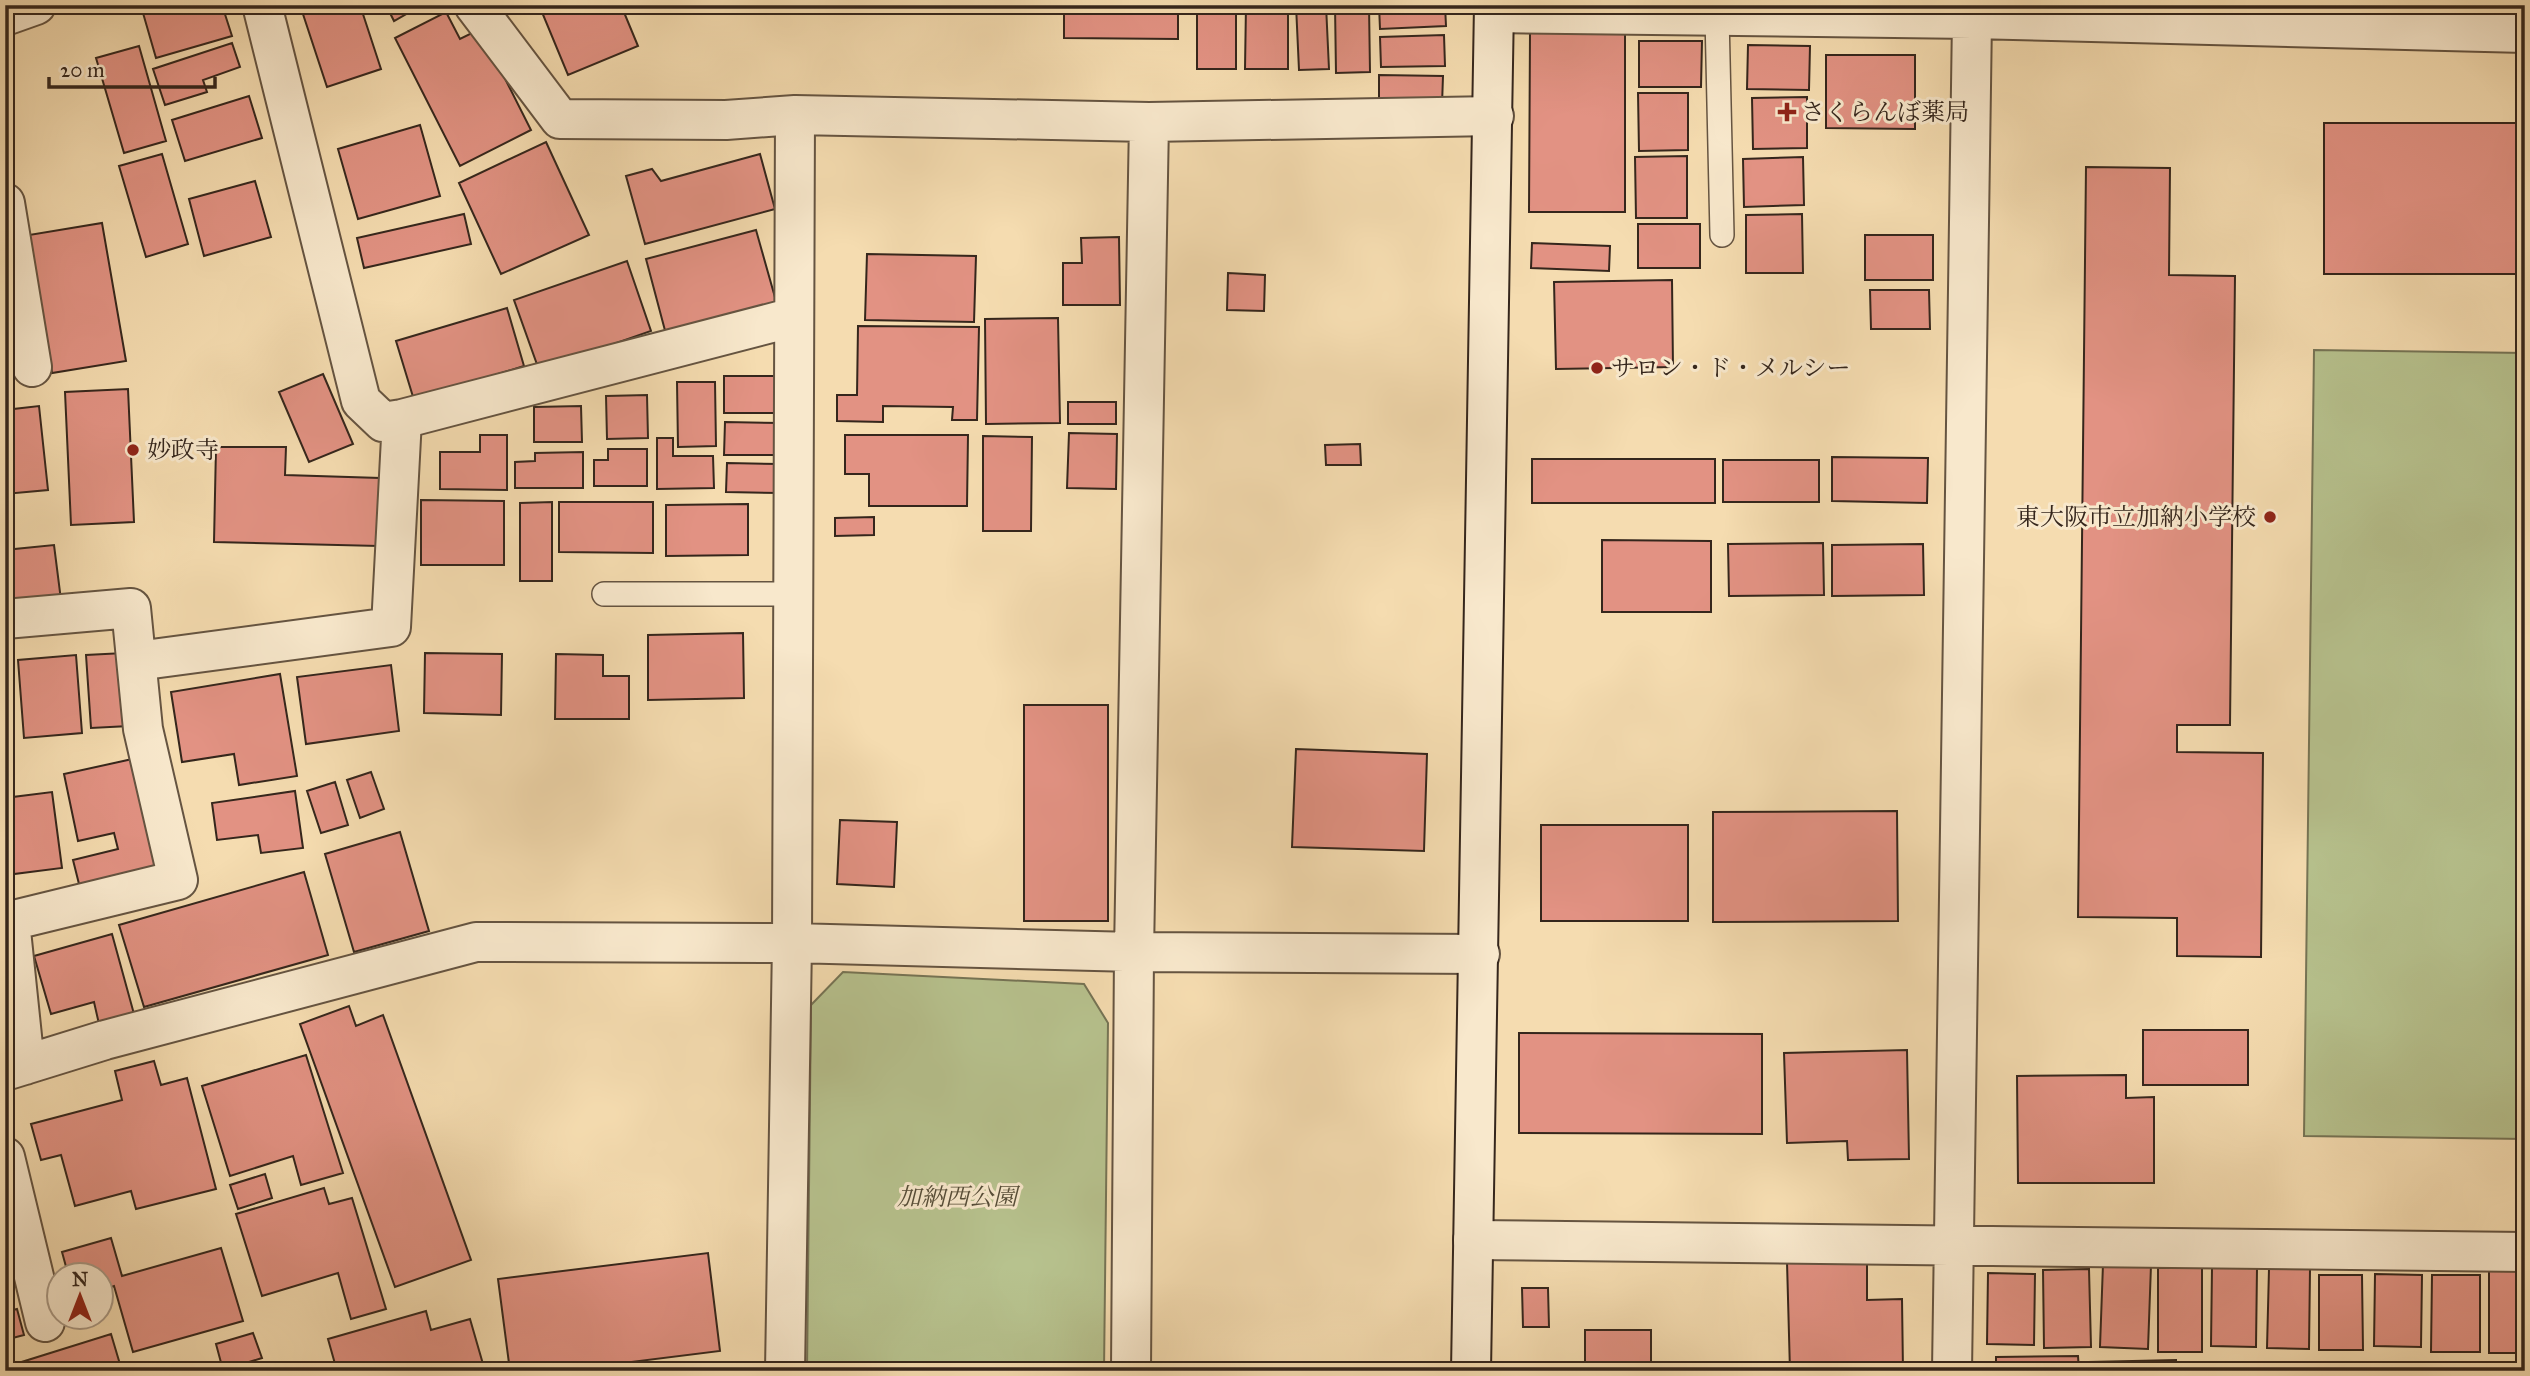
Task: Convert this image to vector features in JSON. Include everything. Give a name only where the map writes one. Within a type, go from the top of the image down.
[{"type":"street","points":[[5,16],[36,5]]},
{"type":"street","points":[[262,5],[360,401],[383,422],[794,317]]},
{"type":"street","points":[[474,5],[560,119],[726,120],[794,115],[1149,122],[1494,117]]},
{"type":"street","points":[[1472,1371],[1494,9],[2525,33]]},
{"type":"street","points":[[1952,1371],[1972,19]]},
{"type":"street","points":[[785,1371],[792,943],[794,115]]},
{"type":"street","points":[[1131,1371],[1134,952],[1149,122]]},
{"type":"street","points":[[5,203],[32,367]]},
{"type":"street","points":[[137,661],[391,627],[402,419]]},
{"type":"street","points":[[5,619],[131,608],[143,729],[178,880],[10,921],[15,1068],[105,1040],[476,942],[792,943],[1134,952],[1480,954]]},
{"type":"street","points":[[5,1157],[45,1322]]},
{"type":"street","points":[[1473,1240],[2525,1252]]},
{"type":"lane","points":[[1717,16],[1722,234]]},
{"type":"lane","points":[[604,594],[793,594]]},
{"type":"green space","points":[[2314,350],[2525,353],[2525,1139],[2304,1136]]},
{"type":"green space","name":"加納西公園","points":[[843,972],[1084,984],[1108,1023],[1104,1371],[807,1371],[811,1005]]},
{"type":"building","points":[[170,5],[222,5],[232,36],[156,58],[143,13]]},
{"type":"building","points":[[300,5],[360,5],[381,69],[327,87]]},
{"type":"building","points":[[386,5],[422,5],[394,21]]},
{"type":"building","points":[[539,5],[621,5],[638,46],[568,75]]},
{"type":"building","points":[[1064,5],[1178,5],[1178,39],[1064,38]]},
{"type":"building","points":[[1197,5],[1236,5],[1236,69],[1197,69]]},
{"type":"building","points":[[1246,5],[1288,5],[1288,69],[1245,69]]},
{"type":"building","points":[[1296,5],[1326,5],[1329,69],[1299,70]]},
{"type":"building","points":[[1335,5],[1369,5],[1370,72],[1336,73]]},
{"type":"building","points":[[1379,5],[1445,5],[1446,26],[1380,29]]},
{"type":"building","points":[[446,12],[460,39],[480,29],[531,130],[460,166],[395,38]]},
{"type":"building","points":[[1530,33],[1625,33],[1625,212],[1529,212]]},
{"type":"building","points":[[1444,35],[1445,66],[1381,67],[1380,37]]},
{"type":"building","points":[[1639,41],[1702,41],[1701,87],[1639,87]]},
{"type":"building","points":[[232,43],[240,67],[203,80],[207,92],[165,105],[153,69]]},
{"type":"building","points":[[1748,45],[1810,46],[1809,90],[1747,89]]},
{"type":"building","points":[[139,46],[166,141],[124,153],[96,58]]},
{"type":"building","points":[[1826,55],[1915,55],[1915,129],[1826,128]]},
{"type":"building","points":[[1379,75],[1443,76],[1442,105],[1379,105]]},
{"type":"building","points":[[1638,93],[1688,93],[1688,150],[1639,151]]},
{"type":"building","points":[[249,96],[262,138],[185,161],[172,120]]},
{"type":"building","points":[[1807,97],[1807,148],[1753,149],[1752,98]]},
{"type":"building","points":[[2324,123],[2525,123],[2525,274],[2324,274]]},
{"type":"building","points":[[420,125],[440,196],[358,219],[338,149]]},
{"type":"building","points":[[546,142],[589,235],[501,274],[459,183]]},
{"type":"building","points":[[162,154],[188,244],[146,257],[119,166]]},
{"type":"building","points":[[760,154],[775,209],[645,244],[626,176],[652,169],[661,181]]},
{"type":"building","points":[[1687,156],[1687,218],[1636,218],[1635,157]]},
{"type":"building","points":[[1803,157],[1804,205],[1744,207],[1743,159]]},
{"type":"building","points":[[2086,167],[2170,168],[2169,275],[2235,276],[2230,725],[2177,725],[2177,752],[2263,753],[2261,957],[2177,956],[2177,918],[2078,917]]},
{"type":"building","points":[[255,181],[271,237],[204,256],[189,199]]},
{"type":"building","points":[[464,214],[471,244],[364,268],[357,238]]},
{"type":"building","points":[[1802,214],[1803,273],[1746,273],[1746,215]]},
{"type":"building","points":[[102,223],[126,361],[52,373],[29,235]]},
{"type":"building","points":[[1638,224],[1700,224],[1700,268],[1638,268]]},
{"type":"building","points":[[756,230],[778,308],[667,338],[646,259]]},
{"type":"building","points":[[1865,235],[1933,235],[1933,280],[1865,280]]},
{"type":"building","points":[[1119,237],[1120,305],[1063,305],[1063,263],[1082,263],[1081,238]]},
{"type":"building","points":[[1532,243],[1610,246],[1609,271],[1531,268]]},
{"type":"building","points":[[867,254],[976,256],[974,322],[865,320]]},
{"type":"building","points":[[627,261],[651,331],[539,370],[514,300]]},
{"type":"building","points":[[1228,273],[1265,275],[1264,311],[1227,310]]},
{"type":"building","points":[[1672,280],[1673,367],[1556,369],[1554,282]]},
{"type":"building","points":[[1870,290],[1929,290],[1930,329],[1871,329]]},
{"type":"building","points":[[507,308],[524,366],[414,400],[396,341]]},
{"type":"building","points":[[1058,318],[1060,423],[986,424],[985,319]]},
{"type":"building","points":[[858,326],[979,327],[977,420],[952,420],[953,407],[883,406],[883,422],[837,421],[837,395],[857,395]]},
{"type":"building","points":[[323,374],[353,444],[309,462],[279,392]]},
{"type":"building","points":[[724,376],[779,376],[780,413],[724,413]]},
{"type":"building","points":[[677,382],[715,382],[716,446],[678,447]]},
{"type":"building","points":[[128,389],[134,522],[71,525],[65,392]]},
{"type":"building","points":[[647,395],[648,438],[607,439],[606,396]]},
{"type":"building","points":[[1068,402],[1116,402],[1116,424],[1068,424]]},
{"type":"building","points":[[39,406],[48,490],[5,494],[5,410]]},
{"type":"building","points":[[581,406],[582,442],[534,442],[534,407]]},
{"type":"building","points":[[725,422],[782,423],[782,455],[724,455]]},
{"type":"building","points":[[1069,433],[1117,434],[1116,489],[1067,488]]},
{"type":"building","points":[[480,435],[507,435],[507,490],[440,489],[440,452],[480,452]]},
{"type":"building","points":[[845,435],[968,435],[967,506],[869,506],[869,474],[845,474]]},
{"type":"building","points":[[983,436],[1032,437],[1031,531],[983,531]]},
{"type":"building","points":[[657,438],[673,438],[673,456],[713,456],[714,488],[657,489]]},
{"type":"building","points":[[1360,444],[1361,465],[1326,465],[1325,445]]},
{"type":"building","points":[[216,447],[286,447],[285,475],[380,478],[379,546],[214,542]]},
{"type":"building","points":[[608,449],[647,449],[647,486],[594,486],[594,460],[608,460]]},
{"type":"building","points":[[583,452],[583,488],[515,488],[515,462],[535,461],[535,453]]},
{"type":"building","points":[[1832,457],[1928,458],[1927,503],[1832,501]]},
{"type":"building","points":[[1532,459],[1715,459],[1715,503],[1532,503]]},
{"type":"building","points":[[1723,460],[1819,460],[1819,502],[1723,502]]},
{"type":"building","points":[[727,463],[780,464],[780,493],[726,492]]},
{"type":"building","points":[[421,500],[504,501],[504,565],[421,565]]},
{"type":"building","points":[[552,502],[552,581],[520,581],[520,503]]},
{"type":"building","points":[[559,502],[653,502],[653,553],[559,552]]},
{"type":"building","points":[[748,504],[748,555],[666,556],[666,505]]},
{"type":"building","points":[[874,517],[874,535],[835,536],[835,518]]},
{"type":"building","points":[[1602,540],[1711,541],[1711,612],[1602,612]]},
{"type":"building","points":[[1823,543],[1824,595],[1729,596],[1728,544]]},
{"type":"building","points":[[1923,544],[1924,595],[1832,596],[1832,545]]},
{"type":"building","points":[[54,545],[61,600],[5,606],[5,550]]},
{"type":"building","points":[[743,633],[744,698],[648,700],[648,635]]},
{"type":"building","points":[[124,653],[129,726],[91,728],[86,655]]},
{"type":"building","points":[[425,653],[502,654],[501,715],[424,713]]},
{"type":"building","points":[[556,654],[603,655],[603,676],[629,676],[629,719],[555,719]]},
{"type":"building","points":[[76,655],[82,733],[24,738],[18,660]]},
{"type":"building","points":[[391,665],[399,731],[306,744],[297,677]]},
{"type":"building","points":[[280,674],[297,776],[239,785],[234,754],[182,762],[171,692]]},
{"type":"building","points":[[1024,705],[1108,705],[1108,921],[1024,921]]},
{"type":"building","points":[[1296,749],[1427,754],[1424,851],[1292,847]]},
{"type":"building","points":[[137,758],[163,873],[81,892],[73,860],[118,849],[114,833],[78,841],[64,774]]},
{"type":"building","points":[[371,772],[384,809],[360,818],[347,780]]},
{"type":"building","points":[[335,782],[348,825],[321,833],[307,791]]},
{"type":"building","points":[[295,791],[303,848],[261,853],[258,835],[217,840],[212,803]]},
{"type":"building","points":[[52,792],[62,868],[6,875],[5,798]]},
{"type":"building","points":[[1897,811],[1898,921],[1713,922],[1713,812]]},
{"type":"building","points":[[840,820],[897,822],[894,887],[837,884]]},
{"type":"building","points":[[1541,825],[1688,825],[1688,921],[1541,921]]},
{"type":"building","points":[[400,832],[429,931],[354,952],[325,854]]},
{"type":"building","points":[[304,872],[328,955],[144,1007],[119,925]]},
{"type":"building","points":[[112,934],[134,1014],[99,1024],[94,1002],[51,1014],[34,956]]},
{"type":"building","points":[[349,1006],[356,1026],[383,1015],[471,1260],[395,1287],[300,1024]]},
{"type":"building","points":[[2143,1030],[2248,1030],[2248,1085],[2143,1085]]},
{"type":"building","points":[[1519,1033],[1762,1034],[1762,1134],[1519,1133]]},
{"type":"building","points":[[1907,1050],[1909,1159],[1848,1160],[1847,1141],[1787,1143],[1784,1053]]},
{"type":"building","points":[[306,1055],[343,1173],[301,1185],[293,1156],[230,1176],[202,1086]]},
{"type":"building","points":[[154,1061],[161,1085],[187,1078],[216,1189],[136,1209],[131,1191],[75,1206],[61,1155],[41,1160],[31,1124],[122,1100],[115,1071]]},
{"type":"building","points":[[2126,1075],[2126,1098],[2154,1097],[2154,1183],[2018,1183],[2017,1076]]},
{"type":"building","points":[[265,1174],[272,1198],[238,1209],[230,1185]]},
{"type":"building","points":[[324,1188],[329,1204],[352,1198],[386,1309],[351,1319],[338,1273],[262,1296],[236,1214]]},
{"type":"building","points":[[111,1238],[122,1276],[221,1248],[243,1321],[133,1352],[116,1293],[116,1260],[64,1260],[62,1252]]},
{"type":"building","points":[[708,1253],[720,1351],[559,1371],[510,1371],[498,1279]]},
{"type":"building","points":[[1867,1260],[1867,1300],[1902,1299],[1903,1371],[1790,1371],[1787,1262]]},
{"type":"building","points":[[2103,1264],[2151,1265],[2148,1349],[2100,1347]]},
{"type":"building","points":[[2158,1268],[2202,1268],[2202,1352],[2158,1352]]},
{"type":"building","points":[[2212,1268],[2257,1268],[2256,1347],[2211,1346]]},
{"type":"building","points":[[2089,1269],[2091,1347],[2044,1348],[2043,1270]]},
{"type":"building","points":[[2269,1269],[2310,1269],[2309,1349],[2267,1348]]},
{"type":"building","points":[[2489,1269],[2525,1269],[2525,1353],[2489,1353]]},
{"type":"building","points":[[1988,1273],[2035,1274],[2034,1345],[1987,1344]]},
{"type":"building","points":[[5,1274],[13,1303],[5,1305]]},
{"type":"building","points":[[2375,1274],[2422,1275],[2421,1347],[2374,1346]]},
{"type":"building","points":[[2319,1275],[2362,1275],[2363,1350],[2319,1350]]},
{"type":"building","points":[[2432,1275],[2480,1275],[2480,1352],[2431,1352]]},
{"type":"building","points":[[1522,1288],[1548,1288],[1549,1327],[1523,1327]]},
{"type":"building","points":[[17,1309],[24,1335],[5,1340],[5,1312]]},
{"type":"building","points":[[426,1311],[431,1330],[470,1319],[485,1371],[337,1371],[328,1339]]},
{"type":"building","points":[[1585,1330],[1651,1330],[1651,1371],[1585,1371]]},
{"type":"building","points":[[253,1333],[262,1358],[223,1370],[216,1344]]},
{"type":"building","points":[[111,1334],[122,1371],[14,1371],[12,1365]]},
{"type":"building","points":[[2078,1356],[2079,1371],[1996,1371],[1996,1357]]},
{"type":"building","points":[[2176,1360],[2176,1371],[2089,1371],[2089,1362]]},
{"type":"building","points":[[2525,1363],[2525,1371],[2461,1371],[2461,1365]]},
{"type":"building","points":[[2185,1364],[2245,1365],[2245,1371],[2185,1371]]},
{"type":"building","points":[[2276,1364],[2336,1364],[2336,1371],[2275,1371]]},
{"type":"building","points":[[2438,1364],[2438,1371],[2370,1371],[2370,1366]]},
{"type":"building","points":[[1358,1366],[1420,1368],[1420,1371],[1358,1371]]},
{"type":"building","points":[[1518,1366],[1570,1367],[1570,1371],[1518,1371]]},
{"type":"place","name":"さくらんぼ薬局","points":[[1787,112]]},
{"type":"place","name":"サロン・ド・メルシー","points":[[1597,368]]},
{"type":"place","name":"妙政寺","points":[[133,450]]},
{"type":"place","name":"東大阪市立加納小学校","points":[[2270,517]]}]
